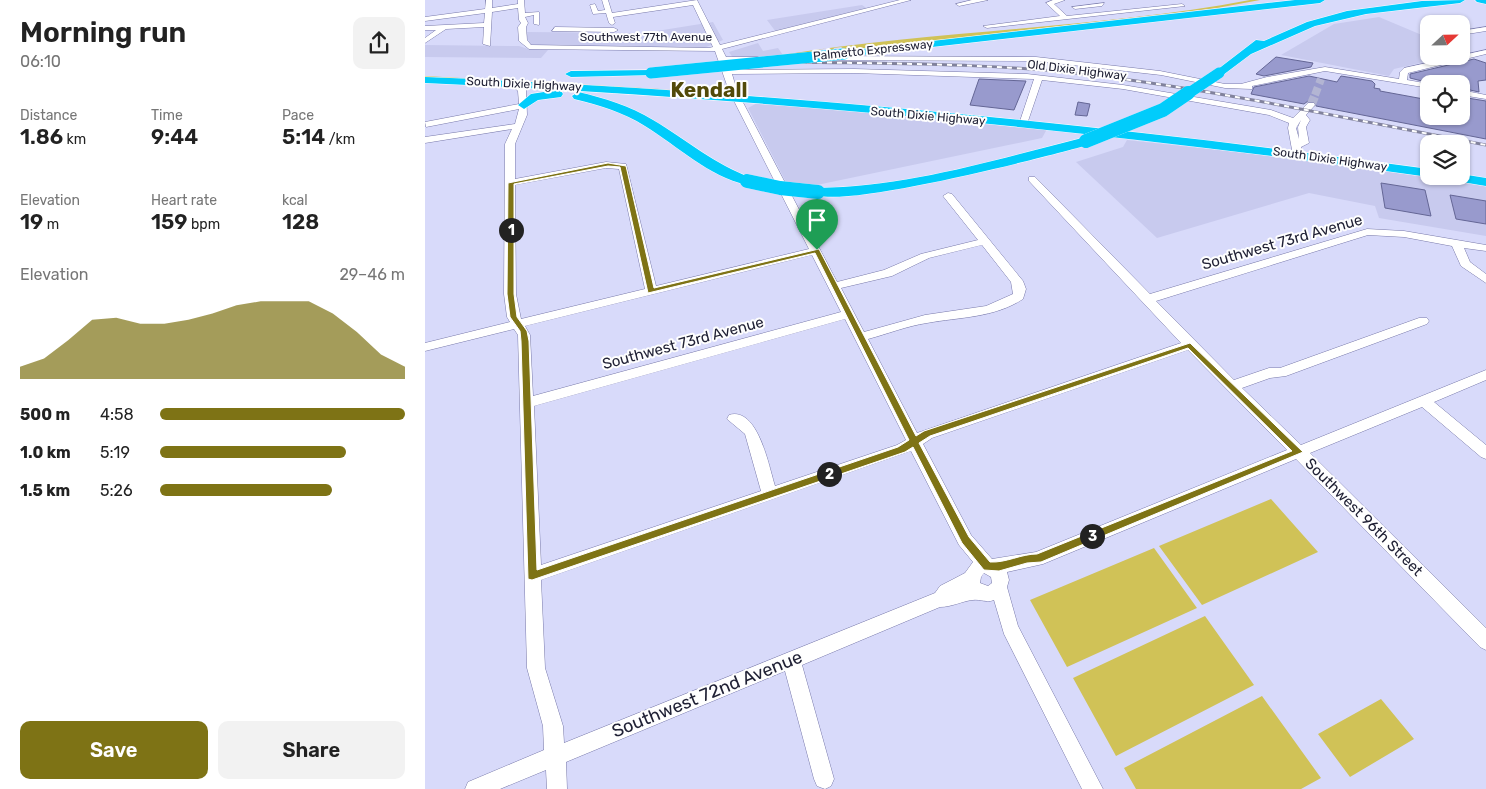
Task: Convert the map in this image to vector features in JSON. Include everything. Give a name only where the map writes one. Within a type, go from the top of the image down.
[{"type":"highway","points":[[1127,17],[1239,6],[1267,0]]},
{"type":"highway","name":"Palmetto Expressway","points":[[558,74],[651,73],[844,54],[1127,17],[1320,0]]},
{"type":"highway","points":[[534,85],[604,103],[638,117],[715,168],[747,181],[780,188],[818,192],[858,191],[894,186],[1006,163],[1085,141],[1163,110],[1219,74],[1262,41],[1294,24],[1364,0]]},
{"type":"highway","points":[[1394,0],[1404,0]]},
{"type":"highway","points":[[1251,51],[1299,28],[1336,17],[1378,9],[1460,0]]},
{"type":"highway","points":[[1480,0],[1486,0]]},
{"type":"highway","points":[[425,72],[544,73]]},
{"type":"highway","name":"South Dixie Highway","points":[[425,72],[735,95],[1169,132],[1420,172]]},
{"type":"highway","name":"South Dixie Highway","points":[[425,80],[735,95]]},
{"type":"highway","points":[[524,107],[539,96],[573,94]]},
{"type":"highway","name":"South Dixie Highway","points":[[1024,120],[1138,136],[1297,151]]},
{"type":"highway","points":[[1138,136],[1169,132]]},
{"type":"highway","points":[[1297,151],[1420,163]]},
{"type":"highway","points":[[1470,170],[1486,172]]},
{"type":"highway","points":[[1470,179],[1486,182]]},
{"type":"street","points":[[425,19],[488,10],[530,0]]},
{"type":"street","points":[[555,29],[617,40],[605,0]]},
{"type":"street","name":"Southwest 77th Avenue","points":[[522,21],[523,42],[529,47],[617,40],[695,51],[718,48],[908,0]]},
{"type":"street","points":[[956,2],[985,0]]},
{"type":"street","points":[[1062,0],[1049,3],[1066,18]]},
{"type":"street","points":[[987,26],[1066,18],[1127,17],[1182,6],[1172,0]]},
{"type":"street","points":[[479,3],[488,1],[487,44]]},
{"type":"street","points":[[593,4],[595,13],[609,13],[695,1],[723,59],[735,95],[817,250],[965,540],[989,567]]},
{"type":"street","points":[[521,2],[522,21],[537,13],[537,24]]},
{"type":"street","points":[[956,2],[968,11],[984,8]]},
{"type":"street","points":[[1119,2],[1127,17]]},
{"type":"street","points":[[1075,3],[1102,4]]},
{"type":"street","points":[[425,28],[487,25]]},
{"type":"street","points":[[425,41],[443,28]]},
{"type":"street","points":[[1470,31],[1486,29]]},
{"type":"street","points":[[1403,82],[1404,72],[1407,70],[1486,52]]},
{"type":"street","points":[[723,59],[759,59],[799,54],[837,60],[919,57],[1036,59],[1162,72],[1185,79],[1241,87],[1325,69],[1420,85]]},
{"type":"street","points":[[1470,54],[1486,60]]},
{"type":"street","points":[[1162,72],[1170,69],[1185,79]]},
{"type":"street","points":[[1321,79],[1325,69]]},
{"type":"street","name":"Old Dixie Highway","points":[[726,72],[854,71],[1039,78],[1138,90],[1271,114],[1294,122]]},
{"type":"street","points":[[1024,120],[1039,78]]},
{"type":"street","points":[[513,83],[521,89],[524,107],[513,126],[510,144],[510,294],[513,317],[524,335],[536,668],[553,726],[557,789]]},
{"type":"street","points":[[1470,94],[1486,97]]},
{"type":"street","points":[[1297,151],[1292,128],[1294,122],[1311,106]]},
{"type":"street","points":[[426,124],[524,107]]},
{"type":"street","points":[[502,111],[510,115],[513,126]]},
{"type":"street","points":[[1297,151],[1304,144],[1302,128],[1306,120],[1302,115]]},
{"type":"street","points":[[442,137],[444,121]]},
{"type":"street","points":[[425,140],[513,126]]},
{"type":"street","points":[[511,183],[606,165],[620,165],[625,169],[651,291]]},
{"type":"street","name":"Southwest 96th Street","points":[[1031,179],[1190,345],[1486,641]]},
{"type":"street","points":[[861,337],[926,319],[966,315],[1010,302],[1021,293],[1017,281],[948,196]]},
{"type":"street","name":"Southwest 73rd Avenue","points":[[1148,299],[1367,232],[1392,232],[1486,248]]},
{"type":"street","points":[[835,286],[888,273],[925,256],[985,241]]},
{"type":"street","points":[[1457,243],[1465,264],[1486,280]]},
{"type":"street","points":[[425,347],[817,250]]},
{"type":"street","name":"Southwest 73rd Avenue","points":[[525,403],[849,314]]},
{"type":"street","points":[[1235,389],[1274,380],[1279,373],[1423,321]]},
{"type":"street","points":[[532,576],[901,449],[927,434],[1190,345]]},
{"type":"street","name":"Southwest 72nd Avenue","points":[[983,585],[978,568],[1005,566],[1027,559],[1037,559],[1486,375]]},
{"type":"street","points":[[1423,400],[1486,453]]},
{"type":"street","points":[[734,418],[751,431],[770,495]]},
{"type":"street","points":[[965,540],[964,545],[972,566],[1010,628],[1093,789]]},
{"type":"street","name":"Southwest 72nd Avenue","points":[[475,789],[940,599],[949,599],[1031,566],[1037,559]]},
{"type":"street","points":[[791,660],[824,779]]},
{"type":"shaded area","points":[[1260,0],[1217,8],[847,51],[841,47],[834,48],[831,54],[829,48],[1075,24]]},
{"type":"shaded area","points":[[862,5],[868,9],[776,32],[767,20]]},
{"type":"shaded area","points":[[1379,17],[1420,34],[1420,63],[1394,69],[1389,76],[1281,55],[1334,24]]},
{"type":"shaded area","points":[[713,22],[723,40],[704,48],[539,45],[530,44],[525,32],[644,33]]},
{"type":"shaded area","points":[[758,43],[763,51],[778,48],[783,55],[733,58],[729,52]]},
{"type":"shaded area","points":[[425,45],[519,46],[528,49],[548,50],[541,58],[425,57]]},
{"type":"shaded area","points":[[821,49],[812,51],[813,54],[782,55]]},
{"type":"shaded area","points":[[425,76],[696,91],[425,77]]},
{"type":"shaded area","points":[[759,102],[1047,129],[1042,138],[812,186],[787,184],[748,108]]},
{"type":"shaded area","points":[[1127,140],[1355,165],[1420,175],[1420,185],[1470,185],[1470,183],[1486,185],[1486,236],[1379,218],[1375,206],[1309,193],[1157,238],[1076,162],[1123,147]]},
{"type":"shaded area","points":[[1271,499],[1318,552],[1202,605],[1159,546]]},
{"type":"shaded area","points":[[1154,548],[1197,608],[1067,667],[1030,600]]},
{"type":"shaded area","points":[[1205,616],[1254,685],[1116,756],[1073,678]]},
{"type":"shaded area","points":[[1262,696],[1321,778],[1301,789],[1136,789],[1124,768]]},
{"type":"shaded area","points":[[1381,699],[1414,739],[1350,777],[1318,734]]},
{"type":"building","points":[[1276,57],[1313,63],[1311,67],[1264,76],[1256,74]]},
{"type":"building","points":[[1474,59],[1486,63],[1486,80],[1478,81],[1479,92],[1470,90],[1470,75],[1420,75],[1420,80],[1410,78],[1410,74],[1448,65],[1470,65],[1470,60]]},
{"type":"building","points":[[1309,76],[1337,82],[1341,76],[1372,81],[1375,84],[1374,88],[1380,89],[1380,91],[1420,98],[1420,125],[1470,125],[1470,98],[1486,101],[1486,139],[1316,106],[1314,101],[1308,101],[1304,104],[1251,94],[1254,87]]},
{"type":"building","points":[[979,79],[1026,81],[1014,110],[970,105]]},
{"type":"building","points":[[1078,102],[1090,104],[1087,116],[1075,115]]},
{"type":"building","points":[[1381,183],[1425,190],[1431,216],[1385,208]]},
{"type":"building","points":[[1450,195],[1486,201],[1486,224],[1456,219]]},
{"type":"tunnel","points":[[1315,95],[1321,79]]},
{"type":"tunnel","points":[[1311,105],[1316,93]]},
{"type":"railway","points":[[797,62],[986,66],[1099,76],[1196,90],[1486,145]]},
{"type":"district","name":"Kendall","points":[[709,90]]},
{"type":"route","points":[[817,250],[651,291],[623,166],[608,164],[511,183],[510,294],[513,317],[524,331],[525,341],[525,403],[532,576],[901,449],[914,441],[927,434],[1190,345],[1298,452],[1037,559],[1027,559],[999,567],[987,566],[965,540],[914,441],[817,250]]}]
